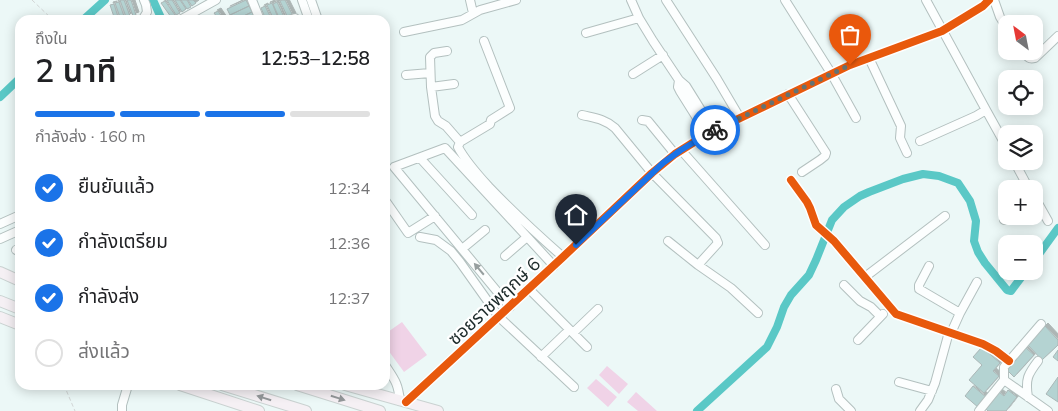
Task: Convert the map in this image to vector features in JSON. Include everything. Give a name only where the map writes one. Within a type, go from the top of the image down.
[{"type":"main road","points":[[0,272],[15,279]]},
{"type":"main road","points":[[0,301],[15,307]]},
{"type":"main road","points":[[0,316],[15,323]]},
{"type":"main road","points":[[196,390],[259,411]]},
{"type":"main road","points":[[238,390],[306,411]]},
{"type":"main road","points":[[313,390],[380,411]]},
{"type":"main road","points":[[362,390],[438,411]]},
{"type":"street","points":[[144,0],[148,12],[145,15]]},
{"type":"street","points":[[189,15],[216,0]]},
{"type":"street","points":[[252,0],[258,15]]},
{"type":"street","points":[[302,0],[307,15]]},
{"type":"street","points":[[312,0],[316,15]]},
{"type":"street","points":[[470,0],[473,13]]},
{"type":"street","points":[[404,32],[462,20],[480,10],[516,0]]},
{"type":"street","points":[[631,0],[662,55],[679,80],[686,86],[710,133]]},
{"type":"street","points":[[666,0],[740,118]]},
{"type":"street","points":[[785,0],[831,73],[856,118]]},
{"type":"street","points":[[926,0],[998,132]]},
{"type":"street","name":"ซอยราชพฤกษ์ 6","points":[[403,402],[510,307],[652,173],[678,152],[710,133],[831,73],[942,31],[983,6],[989,0]]},
{"type":"street","points":[[994,0],[999,15]]},
{"type":"street","points":[[586,33],[640,18]]},
{"type":"street","points":[[1043,50],[1058,36]]},
{"type":"street","points":[[484,41],[510,108],[491,120],[490,124],[460,142],[459,149],[476,172],[509,207],[563,257]]},
{"type":"street","points":[[447,51],[434,53],[430,57],[431,87],[438,121],[450,130],[460,142]]},
{"type":"street","points":[[634,74],[662,55]]},
{"type":"street","points":[[869,58],[901,126],[900,138],[907,153]]},
{"type":"street","points":[[406,74],[430,72]]},
{"type":"street","points":[[431,87],[454,84]]},
{"type":"street","points":[[788,94],[826,153],[820,160],[802,172]]},
{"type":"street","points":[[920,141],[986,110]]},
{"type":"street","points":[[582,115],[609,122],[652,173],[717,241],[718,243],[698,265]]},
{"type":"street","points":[[642,120],[648,121],[765,245]]},
{"type":"street","points":[[390,168],[445,148],[554,266]]},
{"type":"street","points":[[420,158],[472,215]]},
{"type":"street","points":[[394,167],[510,307]]},
{"type":"street","points":[[791,180],[807,202],[814,223],[830,237],[896,314],[983,344],[1009,361]]},
{"type":"street","points":[[390,207],[408,233],[435,216]]},
{"type":"street","points":[[1043,212],[1048,221]]},
{"type":"street","points":[[865,277],[945,216]]},
{"type":"street","points":[[0,224],[15,217]]},
{"type":"street","points":[[462,249],[485,230]]},
{"type":"street","points":[[0,239],[15,232]]},
{"type":"street","points":[[420,237],[436,240],[451,251],[499,317],[574,387]]},
{"type":"street","points":[[505,256],[527,238]]},
{"type":"street","points":[[668,241],[731,288],[758,313]]},
{"type":"street","points":[[929,266],[919,285],[919,289],[960,313]]},
{"type":"street","points":[[920,411],[932,391],[950,332],[976,282]]},
{"type":"street","points":[[844,285],[860,301],[872,307],[880,316]]},
{"type":"street","points":[[529,289],[569,333],[586,347]]},
{"type":"street","points":[[858,340],[890,308]]},
{"type":"street","points":[[541,357],[598,309]]},
{"type":"street","points":[[979,411],[1004,380],[1004,367],[1040,324]]},
{"type":"street","points":[[1028,397],[1027,378],[1029,372],[1038,361]]},
{"type":"street","points":[[390,373],[399,388],[403,402]]},
{"type":"street","points":[[1004,380],[1048,411]]},
{"type":"street","points":[[899,382],[932,391]]},
{"type":"street","points":[[836,389],[839,399],[851,411]]},
{"type":"street","points":[[122,411],[126,390]]},
{"type":"path","points":[[32,0],[48,15]]},
{"type":"path","points":[[66,390],[75,411]]},
{"type":"shaded area","points":[[402,322],[427,355],[404,372],[390,353],[390,330]]},
{"type":"shaded area","points":[[607,366],[628,384],[619,394],[599,375]]},
{"type":"shaded area","points":[[596,379],[617,397],[608,407],[587,388]]},
{"type":"shaded area","points":[[636,392],[657,411],[638,411],[627,402]]},
{"type":"building","points":[[120,0],[124,0],[130,15],[125,15]]},
{"type":"building","points":[[127,0],[131,0],[136,15],[133,15]]},
{"type":"building","points":[[167,0],[172,0],[180,13],[176,15]]},
{"type":"building","points":[[175,0],[180,0],[186,9],[182,12]]},
{"type":"building","points":[[181,0],[187,0],[191,7],[187,9]]},
{"type":"building","points":[[188,0],[193,0],[196,3],[192,6]]},
{"type":"building","points":[[246,0],[249,6],[230,15],[227,9]]},
{"type":"building","points":[[285,0],[292,15],[287,15],[280,1]]},
{"type":"building","points":[[165,1],[175,15],[170,15],[161,3]]},
{"type":"building","points":[[119,2],[124,15],[119,15],[115,3]]},
{"type":"building","points":[[277,2],[283,15],[278,15],[273,4]]},
{"type":"building","points":[[272,3],[277,15],[272,15],[267,5]]},
{"type":"building","points":[[114,4],[117,15],[113,15],[110,5]]},
{"type":"building","points":[[249,6],[252,12],[246,15],[230,15]]},
{"type":"building","points":[[265,6],[270,15],[264,15],[261,8]]},
{"type":"building","points":[[218,11],[221,15],[215,15],[214,13]]},
{"type":"building","points":[[1045,326],[1058,340],[1058,345],[1042,360],[1027,344]]},
{"type":"building","points":[[982,347],[1000,363],[993,371],[999,376],[984,393],[969,380],[982,365],[973,357]]},
{"type":"building","points":[[1026,348],[1034,355],[1014,377],[1006,369]]},
{"type":"building","points":[[1058,350],[1058,361],[1053,357]]},
{"type":"building","points":[[1058,377],[1058,402],[1046,394]]},
{"type":"building","points":[[973,386],[987,398],[979,408],[965,396]]},
{"type":"building","points":[[1008,390],[1017,397],[1006,411],[988,411],[986,409],[999,392],[1004,396]]},
{"type":"waterway","points":[[88,15],[105,0]]},
{"type":"waterway","points":[[153,0],[160,15]]},
{"type":"waterway","points":[[0,97],[15,83]]},
{"type":"waterway","points":[[697,411],[767,347],[784,307],[791,295],[809,275],[832,220],[844,207],[869,192],[903,179],[923,174],[939,176],[958,183],[970,201],[976,221],[974,241],[978,252],[998,279]]},
{"type":"waterway","points":[[1043,249],[1058,228]]},
{"type":"waterway","points":[[999,280],[1007,290],[1011,291],[1019,280]]},
{"type":"cycle path","points":[[406,402],[652,173],[675,154],[707,134],[850,65],[942,31],[983,6],[989,0]]},
{"type":"cycle path","points":[[791,180],[807,202],[816,225],[834,241],[896,314],[983,344],[1009,361]]},
{"type":"way so far","points":[[715,130],[850,65]]},
{"type":"route","points":[[576,245],[663,163],[715,130]]}]
